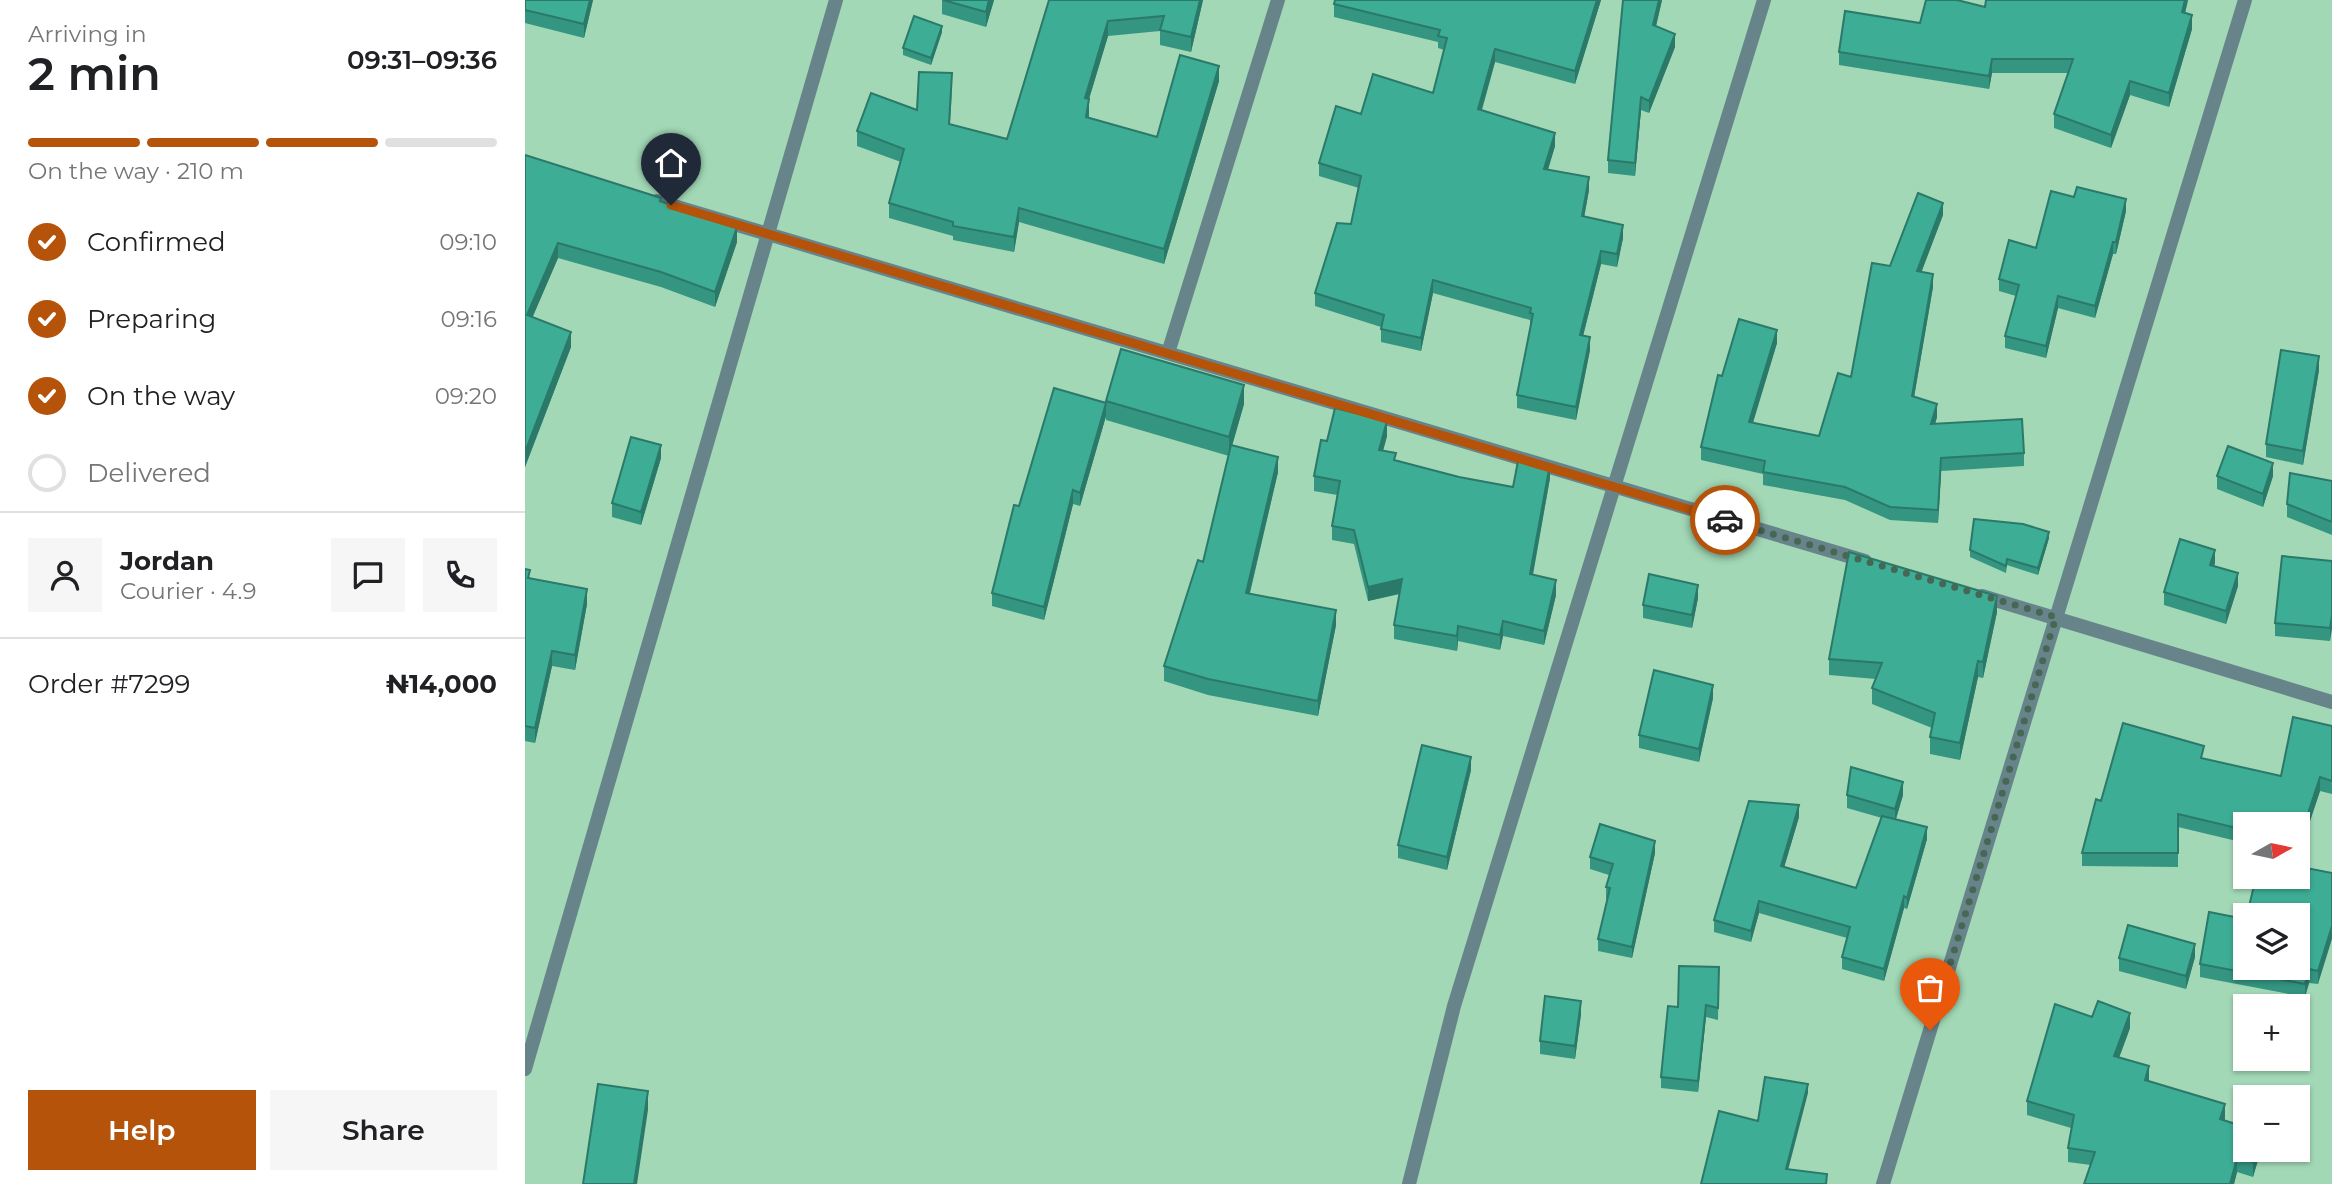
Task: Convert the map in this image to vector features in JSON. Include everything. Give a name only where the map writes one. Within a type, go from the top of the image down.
[{"type":"street","points":[[525,1069],[836,0]]},
{"type":"street","points":[[1168,353],[1278,0]]},
{"type":"street","points":[[1409,1184],[1454,1006],[1764,0]]},
{"type":"street","points":[[1883,1184],[2245,0]]},
{"type":"street","points":[[640,196],[1882,566]]},
{"type":"street","points":[[1962,590],[2332,702]]},
{"type":"building","points":[[525,0],[590,0],[584,24],[525,10]]},
{"type":"building","points":[[943,0],[989,0],[986,12]]},
{"type":"building","points":[[1049,0],[1200,0],[1191,37],[1160,30],[1164,16],[1108,21],[1085,98],[1089,99],[1086,117],[1157,137],[1180,55],[1219,66],[1164,249],[1019,208],[1014,237],[953,226],[953,222],[889,203],[904,149],[857,131],[871,93],[917,110],[919,72],[952,73],[949,124],[1007,139]]},
{"type":"building","points":[[1335,0],[1597,0],[1575,71],[1495,49],[1478,109],[1555,133],[1544,169],[1589,177],[1582,216],[1623,225],[1617,254],[1601,251],[1580,335],[1590,337],[1576,407],[1517,395],[1533,314],[1530,313],[1531,308],[1433,280],[1421,338],[1381,329],[1384,315],[1315,293],[1337,223],[1351,224],[1361,176],[1319,163],[1336,106],[1361,114],[1373,74],[1433,93],[1447,38],[1438,36],[1440,30],[1334,4]]},
{"type":"building","points":[[1623,0],[1659,0],[1653,25],[1675,34],[1649,101],[1641,97],[1635,163],[1608,160]]},
{"type":"building","points":[[1926,0],[1957,0],[1985,7],[1986,0],[2185,0],[2182,12],[2192,15],[2169,93],[2130,81],[2111,135],[2054,114],[2073,59],[1992,59],[1989,76],[1839,52],[1845,11],[1920,23]]},
{"type":"building","points":[[914,16],[942,26],[931,58],[903,48]]},
{"type":"building","points":[[525,155],[661,198],[660,201],[737,227],[715,292],[661,272],[558,243],[527,315],[571,332],[525,452]]},
{"type":"building","points":[[2077,187],[2126,199],[2116,242],[2113,242],[2095,306],[2058,296],[2046,346],[2005,336],[2019,285],[1999,279],[2009,240],[2036,248],[2051,191],[2074,197]]},
{"type":"building","points":[[1918,193],[1943,203],[1917,271],[1933,274],[1912,396],[1937,404],[1931,424],[2022,419],[2024,453],[1941,458],[1938,510],[1890,507],[1845,487],[1763,472],[1765,461],[1701,447],[1718,375],[1722,376],[1739,319],[1777,330],[1749,422],[1819,436],[1838,373],[1851,377],[1872,263],[1890,266]]},
{"type":"building","points":[[1121,349],[1244,385],[1229,437],[1106,401]]},
{"type":"building","points":[[2281,350],[2319,356],[2303,451],[2266,444]]},
{"type":"building","points":[[1054,388],[1106,403],[1080,493],[1073,490],[1044,607],[992,593],[1014,505],[1019,506]]},
{"type":"building","points":[[1335,408],[1387,421],[1379,450],[1396,453],[1394,460],[1459,477],[1513,487],[1519,456],[1550,464],[1530,574],[1556,580],[1544,631],[1503,621],[1500,635],[1458,626],[1457,636],[1394,625],[1402,579],[1368,587],[1354,530],[1332,526],[1340,481],[1314,476],[1321,440],[1327,441]]},
{"type":"building","points":[[631,437],[661,445],[641,512],[612,503]]},
{"type":"building","points":[[1231,445],[1278,457],[1246,593],[1336,610],[1318,701],[1208,679],[1164,666],[1198,560],[1203,562]]},
{"type":"building","points":[[2228,446],[2273,463],[2263,494],[2217,476]]},
{"type":"building","points":[[2290,473],[2332,481],[2332,522],[2287,504]]},
{"type":"building","points":[[1974,519],[2023,524],[2049,532],[2038,568],[2007,559],[2006,566],[1970,550]]},
{"type":"building","points":[[2180,539],[2215,550],[2210,565],[2238,573],[2226,611],[2164,592]]},
{"type":"building","points":[[1849,552],[1997,596],[1983,662],[1978,661],[1960,743],[1930,737],[1935,713],[1872,688],[1882,663],[1829,659]]},
{"type":"building","points":[[2282,556],[2332,561],[2330,628],[2275,623]]},
{"type":"building","points":[[525,569],[530,570],[528,578],[587,589],[575,655],[552,651],[535,728],[525,726]]},
{"type":"building","points":[[1649,574],[1698,585],[1692,615],[1643,605]]},
{"type":"building","points":[[1654,670],[1713,685],[1699,749],[1639,735]]},
{"type":"building","points":[[2293,717],[2332,726],[2332,781],[2320,777],[2309,812],[2233,812],[2233,827],[2178,814],[2178,853],[2082,853],[2096,799],[2101,801],[2123,723],[2204,746],[2201,758],[2281,776]]},
{"type":"building","points":[[1422,745],[1471,757],[1447,857],[1398,845]]},
{"type":"building","points":[[1851,767],[1903,782],[1895,809],[1847,795]]},
{"type":"building","points":[[1749,801],[1799,805],[1781,866],[1856,888],[1882,816],[1927,827],[1884,969],[1842,957],[1850,927],[1759,901],[1751,931],[1714,920]]},
{"type":"building","points":[[1600,824],[1655,841],[1632,947],[1598,939],[1610,888],[1606,887],[1613,864],[1590,857]]},
{"type":"building","points":[[2310,869],[2332,873],[2332,926],[2318,971],[2310,969],[2310,903],[2250,903],[2253,889],[2310,889]]},
{"type":"building","points":[[2209,912],[2233,917],[2233,970],[2200,964]]},
{"type":"building","points":[[2128,925],[2195,944],[2186,976],[2119,958]]},
{"type":"building","points":[[1679,966],[1719,967],[1718,1008],[1706,1005],[1698,1081],[1661,1077],[1668,1006],[1678,1007]]},
{"type":"building","points":[[2284,980],[2306,980],[2305,984]]},
{"type":"building","points":[[1545,996],[1581,1001],[1575,1046],[1540,1041]]},
{"type":"building","points":[[2098,1001],[2130,1013],[2114,1056],[2149,1066],[2145,1080],[2225,1104],[2220,1119],[2233,1123],[2233,1162],[2236,1162],[2230,1184],[2084,1184],[2095,1152],[2068,1148],[2074,1115],[2027,1101],[2055,1004],[2092,1017]]},
{"type":"building","points":[[1765,1077],[1808,1084],[1786,1169],[1827,1174],[1826,1184],[1701,1184],[1719,1111],[1758,1121]]},
{"type":"building","points":[[598,1084],[648,1091],[634,1184],[583,1184]]},
{"type":"way so far","points":[[1725,520],[2056,617],[1930,1030]]},
{"type":"route","points":[[671,205],[1725,520]]}]
